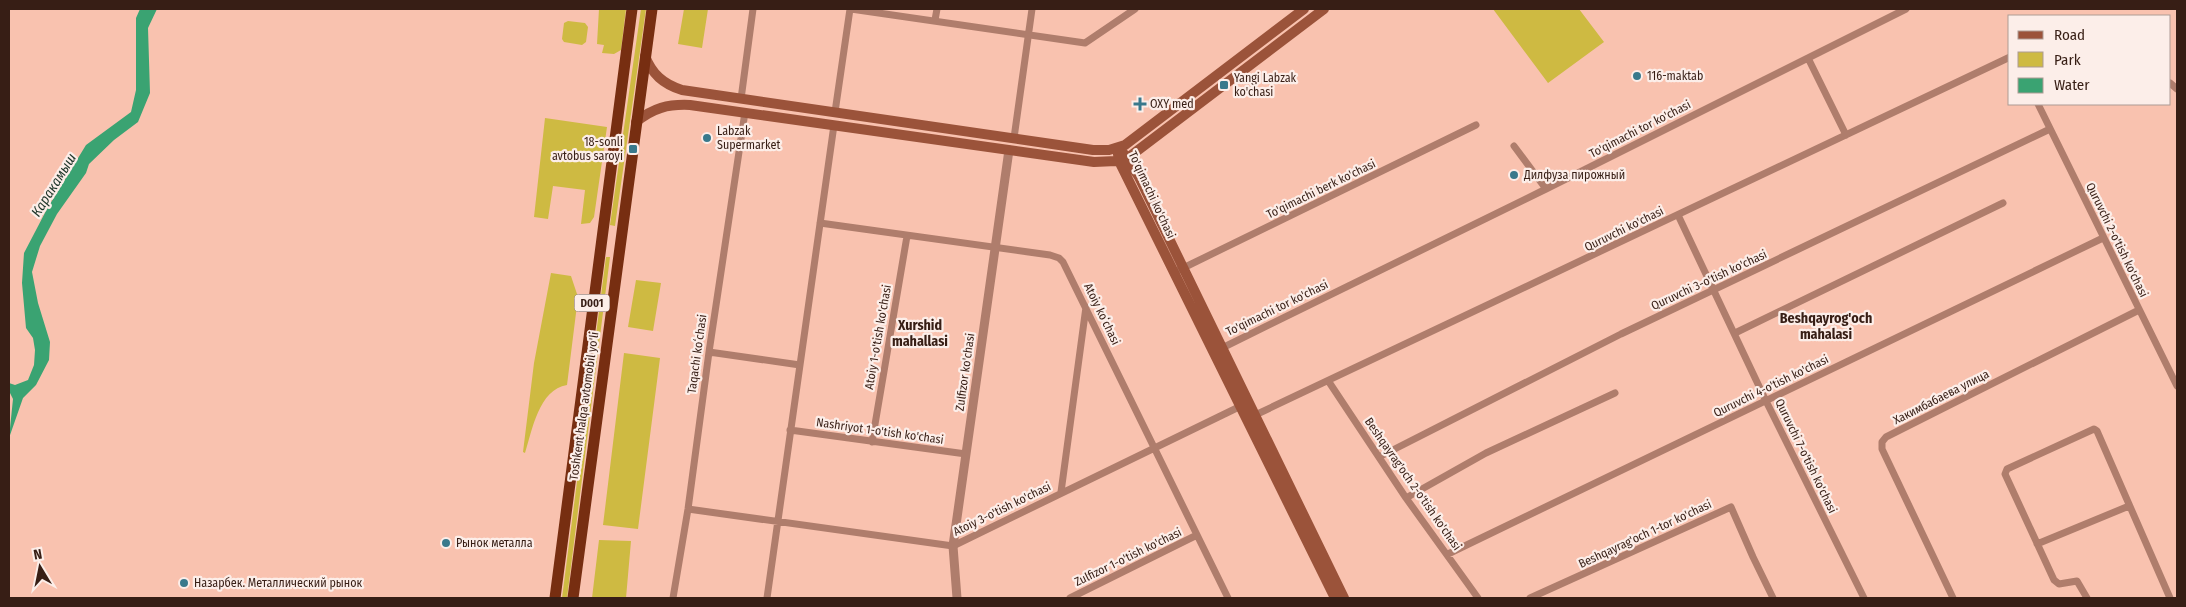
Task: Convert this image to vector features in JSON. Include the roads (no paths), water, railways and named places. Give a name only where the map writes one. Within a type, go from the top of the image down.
[{"type":"highway","name":"Toshkent halqa avtomobil yo'li","points":[[555,598],[632,9]]},
{"type":"highway","name":"Toshkent halqa avtomobil yo'li","points":[[573,598],[652,9]]},
{"type":"highway","points":[[601,237],[620,239]]},
{"type":"main road","points":[[645,56],[652,71],[662,81],[682,90],[1093,150],[1117,148],[1125,145],[1304,9]]},
{"type":"main road","points":[[636,122],[645,114],[661,107],[700,106],[1094,162],[1123,159],[1324,9]]},
{"type":"main road","points":[[700,106],[702,93]]},
{"type":"main road","name":"To'qimachi ko'chasi","points":[[1117,148],[1244,404],[1344,598]]},
{"type":"main road","name":"To'qimachi ko'chasi","points":[[1179,270],[1222,348],[1244,404]]},
{"type":"main road","name":"To'qimachi ko'chasi","points":[[1251,417],[1335,598]]},
{"type":"street","points":[[741,99],[753,9]]},
{"type":"street","points":[[835,112],[850,9],[1085,43],[1132,10]]},
{"type":"street","points":[[935,20],[937,9]]},
{"type":"street","points":[[1014,138],[1032,9]]},
{"type":"street","name":"To'qimachi tor ko'chasi","points":[[1222,348],[1906,9]]},
{"type":"street","points":[[1808,58],[1846,135]]},
{"type":"street","name":"Quruvchi ko'chasi","points":[[1251,417],[1329,382],[2008,58]]},
{"type":"street","name":"Quruvchi 2-o'tish ko'chasi","points":[[2038,105],[2177,386]]},
{"type":"street","name":"Taqachi koʻchasi","points":[[673,598],[688,509],[708,352],[745,112]]},
{"type":"street","points":[[767,598],[834,125]]},
{"type":"street","name":"To'qimachi berk ko'chasi","points":[[1179,270],[1476,125]]},
{"type":"street","name":"Quruvchi 3-o'tish ko'chasi","points":[[1379,457],[1621,334],[2050,128]]},
{"type":"street","points":[[1514,146],[1546,189]]},
{"type":"street","name":"Zulfizor ko'chasi","points":[[957,598],[953,546],[1009,150]]},
{"type":"street","points":[[1735,333],[2003,203]]},
{"type":"street","name":"Quruvchi 7-o'tish ko'chasi","points":[[1678,215],[1766,401],[1864,598]]},
{"type":"street","name":"Atoiy koʻchasi","points":[[820,223],[1059,258],[1066,266],[1086,306],[1228,598]]},
{"type":"street","name":"Atoiy 1-o'tish ko'chasi","points":[[872,442],[907,236]]},
{"type":"street","name":"Quruvchi 4-o'tish ko'chasi","points":[[1448,554],[2103,238]]},
{"type":"street","points":[[1061,492],[1086,306]]},
{"type":"street","name":"Хакимбабаева улица","points":[[1953,598],[1882,449],[1882,442],[1886,437],[2139,310]]},
{"type":"street","points":[[708,352],[800,365]]},
{"type":"street","name":"Beshqayrag'och 2-o'tish ko'chasi","points":[[1329,382],[1406,498],[1478,598]]},
{"type":"street","points":[[1406,498],[1486,453],[1615,393]]},
{"type":"street","name":"Atoiy 3-o'tish ko'chasi","points":[[688,509],[953,546],[1244,404]]},
{"type":"street","points":[[2087,598],[2077,581],[2056,583],[2005,472],[2090,429],[2097,431],[2170,598]]},
{"type":"street","name":"Nashriyot 1-o'tish ko'chasi","points":[[790,430],[966,454]]},
{"type":"street","points":[[2038,544],[2129,506]]},
{"type":"street","name":"Beshqayrag'och 1-tor ko'chasi","points":[[1530,598],[1731,507],[1773,598]]},
{"type":"street","name":"Zulfizor 1-o'tish ko'chasi","points":[[1070,598],[1197,535]]},
{"type":"water","points":[[140,9],[157,9],[148,28],[150,93],[138,122],[114,140],[89,164],[86,173],[57,214],[40,246],[32,272],[38,303],[50,342],[49,360],[36,385],[23,398],[9,438],[13,399],[9,391],[9,383],[15,385],[28,380],[34,365],[35,350],[33,338],[26,328],[22,283],[24,253],[47,209],[86,145],[131,112],[136,90],[136,18]]},
{"type":"place","name":"116-maktab","points":[[1637,76]]},
{"type":"place","name":"Yangi Labzak ko'chasi","points":[[1224,85]]},
{"type":"place","name":"OXY med","points":[[1140,104]]},
{"type":"place","name":"Labzak Supermarket","points":[[707,138]]},
{"type":"place","name":"18-sonli avtobus saroyi","points":[[633,149]]},
{"type":"place","name":"Дилфуза пирожный","points":[[1514,175]]},
{"type":"place","name":"Рынок металла","points":[[446,543]]},
{"type":"place","name":"Назарбек. Металлический рынок","points":[[184,583]]},
{"type":"district","name":"Beshqayrog'och mahalasi","points":[[1826,326]]},
{"type":"district","name":"Xurshid mahallasi","points":[[920,334]]},
{"type":"water label","name":"Каракамыш","points":[[54,185]]}]
